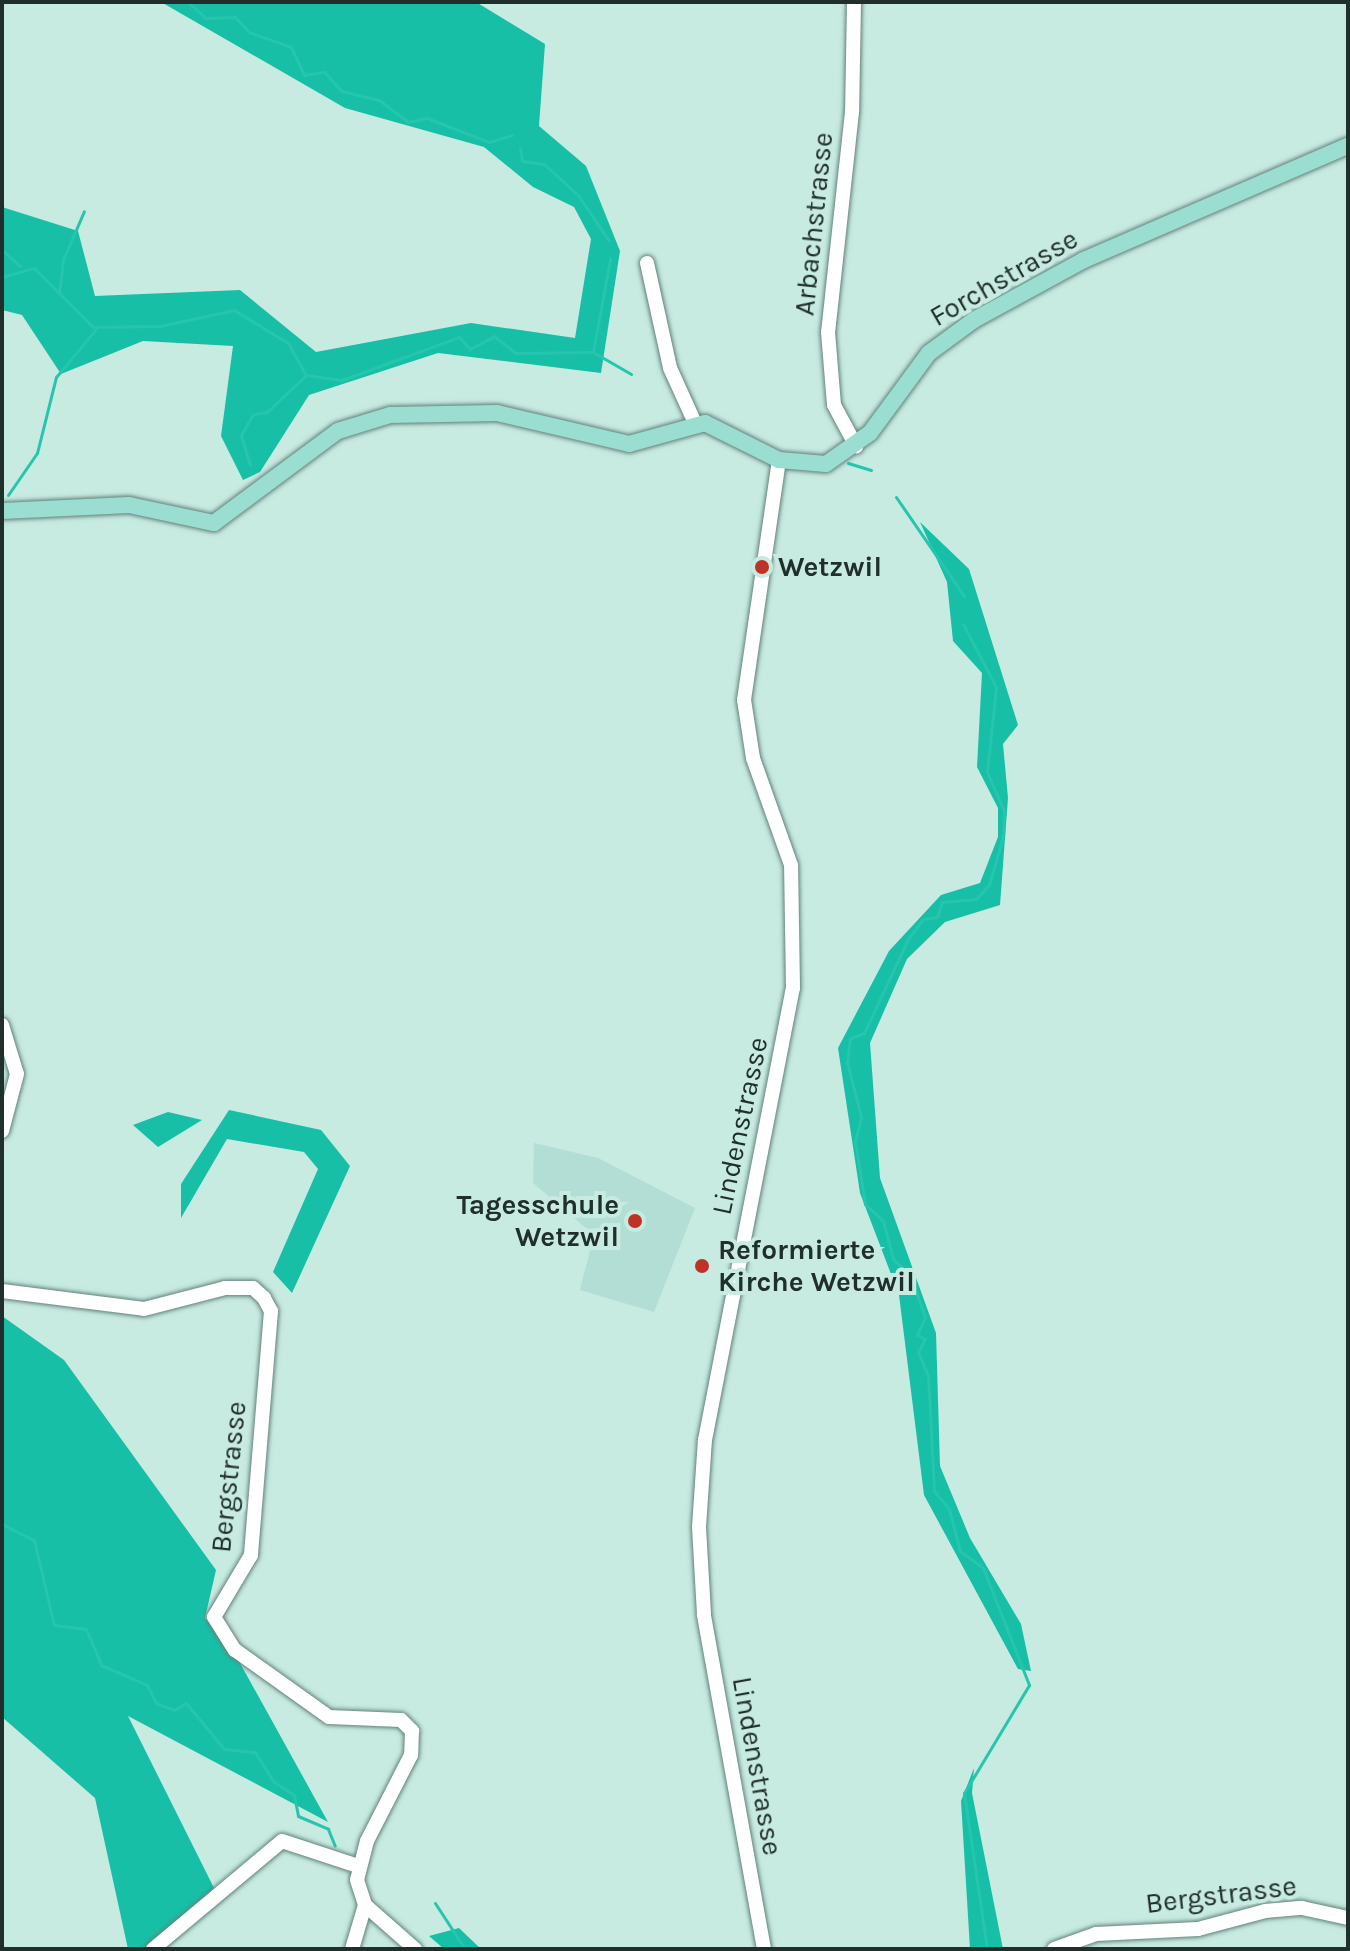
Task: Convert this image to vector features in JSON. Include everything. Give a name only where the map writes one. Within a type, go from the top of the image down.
[{"type":"main road","name":"Forchstrasse","points":[[695,423],[779,460],[826,464],[856,446],[929,353],[974,320],[1084,260],[1348,146]]},
{"type":"main road","points":[[2,511],[129,505],[214,523],[338,431],[390,415],[497,413],[618,443],[695,423]]},
{"type":"street","name":"Arbachstrasse","points":[[854,2],[852,112],[828,344],[834,405],[856,446]]},
{"type":"street","points":[[647,263],[668,364],[695,423]]},
{"type":"street","name":"Lindenstrasse","points":[[764,1949],[704,1614],[699,1527],[705,1440],[794,978],[791,865],[753,758],[744,700],[779,460]]},
{"type":"street","points":[[2,1025],[17,1074],[2,1131]]},
{"type":"street","name":"Bergstrasse","points":[[2,1291],[144,1309],[225,1288],[253,1288],[264,1298],[271,1311],[251,1555],[214,1617],[235,1650],[329,1717],[401,1720],[412,1731],[411,1755],[358,1866]]},
{"type":"street","points":[[153,1949],[282,1841],[358,1866],[365,1905],[352,1949]]},
{"type":"street","points":[[365,1905],[415,1949]]},
{"type":"street","name":"Bergstrasse","points":[[1054,1949],[1096,1934],[1198,1929],[1265,1911],[1302,1908],[1348,1918]]},
{"type":"shaded area","points":[[534,1143],[598,1158],[695,1208],[654,1312],[580,1290],[594,1235],[533,1183]]},
{"type":"green space","points":[[161,2],[476,2],[545,44],[539,126],[586,166],[620,251],[601,373],[438,353],[309,395],[260,472],[243,480],[221,436],[233,346],[143,341],[61,374],[22,315],[2,310],[2,207],[78,231],[95,296],[240,290],[316,352],[471,323],[575,338],[591,239],[574,207],[533,187],[484,147],[345,108]]},
{"type":"green space","points":[[920,522],[969,569],[1018,725],[1003,744],[1008,798],[1000,905],[945,922],[907,959],[870,1043],[880,1178],[936,1333],[940,1466],[970,1538],[1021,1624],[1031,1671],[1018,1669],[924,1495],[899,1295],[860,1193],[838,1048],[889,951],[941,895],[980,883],[998,837],[998,808],[977,767],[982,673],[953,641],[947,582]]},
{"type":"green space","points":[[229,1110],[321,1130],[350,1166],[292,1293],[273,1272],[318,1169],[304,1152],[227,1139],[181,1218],[181,1184]]},
{"type":"green space","points":[[168,1112],[202,1120],[158,1147],[133,1125]]},
{"type":"green space","points":[[2,1316],[64,1360],[216,1570],[205,1618],[235,1654],[328,1822],[128,1716],[216,1892],[153,1949],[128,1949],[95,1798],[2,1717]]},
{"type":"green space","points":[[974,1768],[972,1793],[1003,1949],[970,1949],[961,1801]]},
{"type":"green space","points":[[459,1928],[481,1949],[444,1949],[429,1936]]},
{"type":"waterway","points":[[188,2],[206,18],[235,17],[249,32],[291,47],[304,75],[324,72],[342,91],[379,100],[408,122],[427,118],[489,142],[512,135]]},
{"type":"waterway","points":[[520,148],[522,161],[544,164],[578,195],[609,241]]},
{"type":"waterway","points":[[59,293],[63,260],[84,211]]},
{"type":"waterway","points":[[2,250],[20,266]]},
{"type":"waterway","points":[[593,352],[610,259]]},
{"type":"waterway","points":[[2,277],[34,268],[93,327],[160,326],[234,310],[288,343],[306,375],[342,380],[459,337],[470,349],[494,336],[516,353],[593,352],[631,374]]},
{"type":"waterway","points":[[8,495],[37,453],[56,377],[96,329]]},
{"type":"waterway","points":[[250,465],[241,435],[253,414],[267,412],[306,375]]},
{"type":"waterway","points":[[848,463],[871,470]]},
{"type":"waterway","points":[[896,497],[964,596]]},
{"type":"waterway","points":[[963,624],[996,687],[987,772],[1004,811],[1003,836],[989,885],[976,899],[942,902],[937,917],[923,919],[908,939],[864,1033],[850,1038],[847,1062],[861,1117],[855,1141],[865,1204],[883,1221],[893,1259],[910,1275],[925,1317],[917,1335],[925,1339],[918,1352],[928,1375],[934,1491],[949,1509],[960,1551],[983,1568],[1029,1685],[964,1793],[987,1949]]},
{"type":"waterway","points":[[2,1524],[34,1540],[54,1625],[86,1629],[101,1665],[147,1685],[156,1703],[174,1710],[186,1703],[224,1749],[255,1752],[274,1782],[294,1795],[298,1816],[328,1829],[335,1846]]},
{"type":"waterway","points":[[435,1903],[465,1949]]},
{"type":"place","name":"Wetzwil","points":[[762,567]]},
{"type":"place","name":"Tagesschule Wetzwil","points":[[635,1221]]},
{"type":"place","name":"Reformierte Kirche Wetzwil","points":[[702,1266]]}]
